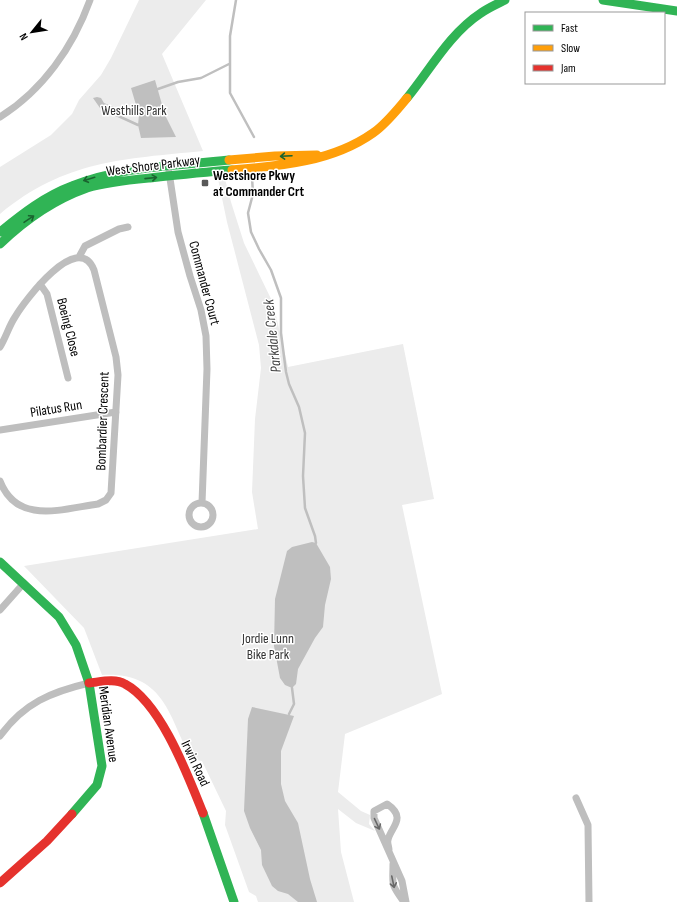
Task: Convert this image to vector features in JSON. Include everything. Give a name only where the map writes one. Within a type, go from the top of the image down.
[{"type":"main road","name":"West Shore Parkway","points":[[0,244],[26,220],[46,208],[81,191],[104,184],[169,171],[270,156],[325,156],[350,147],[377,131],[395,113],[440,51],[458,30],[478,14],[505,0]]},
{"type":"main road","points":[[603,0],[677,11]]},
{"type":"main road","name":"West Shore Parkway","points":[[0,232],[29,208],[66,187],[103,175],[169,171]]},
{"type":"main road","name":"Meridian Avenue","points":[[0,562],[59,617],[69,631],[82,659],[89,683],[102,766],[97,785],[47,841],[0,883]]},
{"type":"main road","name":"Irwin Road","points":[[89,683],[113,681],[126,684],[143,696],[150,705],[163,725],[202,810],[216,846],[234,902]]},
{"type":"street","points":[[0,117],[30,94],[57,63],[74,36],[90,0]]},
{"type":"street","name":"Commander Court","points":[[169,171],[178,232],[201,310],[206,336],[207,369],[202,503]]},
{"type":"street","points":[[0,347],[14,318],[40,284],[65,263],[79,257],[85,246],[119,229],[128,227]]},
{"type":"street","name":"Bombardier Crescent","points":[[0,481],[12,500],[20,506],[37,512],[98,504],[106,500],[111,493],[113,487],[118,375],[116,357],[94,270],[90,262],[79,257]]},
{"type":"street","name":"Boeing Close","points":[[40,284],[47,294],[68,378]]},
{"type":"street","name":"Pilatus Run","points":[[0,430],[116,412]]},
{"type":"street","points":[[0,610],[24,583]]},
{"type":"street","points":[[0,736],[8,725],[36,702],[57,692],[89,683]]},
{"type":"street","points":[[576,798],[588,825],[589,902]]},
{"type":"street","points":[[389,850],[388,840],[396,826],[396,816],[393,808],[387,804],[374,811],[374,818],[393,859],[391,880],[393,886],[405,902]]},
{"type":"green space","name":"Westhills Park","points":[[139,0],[206,0],[162,54],[203,151],[121,160],[72,172],[48,182],[24,196],[0,214],[0,167],[51,135],[72,114],[79,100],[101,75],[111,58]]},
{"type":"green space","name":"Jordie Lunn Bike Park","points":[[218,179],[225,179],[244,243],[273,303],[288,367],[403,344],[434,499],[402,505],[442,694],[345,734],[338,792],[361,811],[370,815],[369,824],[375,831],[356,823],[338,809],[341,852],[354,902],[258,902],[256,896],[249,892],[225,825],[226,811],[202,761],[191,759],[169,712],[161,699],[151,688],[139,681],[123,676],[102,675],[84,628],[24,566],[258,529],[252,492],[255,419],[261,368],[259,345],[227,222]]},
{"type":"shaded area","points":[[155,80],[165,115],[176,137],[141,138],[138,125],[139,115],[131,88]]},
{"type":"shaded area","points":[[93,98],[101,98],[104,103],[114,107],[114,114],[100,108]]},
{"type":"shaded area","points":[[312,542],[316,543],[330,567],[331,579],[325,605],[323,627],[315,638],[298,669],[296,684],[292,688],[285,685],[280,678],[274,646],[275,599],[287,551],[292,547]]},
{"type":"shaded area","points":[[252,707],[294,716],[281,751],[281,784],[285,801],[298,823],[310,879],[317,902],[298,902],[288,894],[278,891],[272,886],[262,865],[261,850],[250,828],[244,811],[248,719]]},
{"type":"waterway","name":"Parkdale Creek","points":[[236,0],[230,36],[230,93],[254,137]]},
{"type":"waterway","points":[[158,89],[178,82],[201,78],[229,64]]},
{"type":"waterway","points":[[114,114],[138,125]]},
{"type":"waterway","name":"Parkdale Creek","points":[[252,177],[253,194],[248,213],[251,232],[271,270],[281,298],[281,333],[286,372],[289,384],[299,407],[305,433],[303,476],[305,508],[316,543]]},
{"type":"waterway","name":"Parkdale Creek","points":[[289,714],[294,704],[292,688]]},
{"type":"traffic: fast","points":[[407,98],[459,31],[481,13],[505,0]]},
{"type":"traffic: fast","points":[[603,0],[677,11]]},
{"type":"traffic: fast","points":[[0,232],[43,200],[62,190],[91,179],[110,174],[149,168],[229,160]]},
{"type":"traffic: fast","points":[[0,244],[19,227],[40,212],[63,198],[87,188],[126,180],[232,170]]},
{"type":"traffic: fast","points":[[0,562],[59,617],[76,645],[89,683],[102,766],[97,785],[72,814]]},
{"type":"traffic: fast","points":[[203,813],[234,902]]},
{"type":"traffic: slow","points":[[232,170],[269,167],[305,161],[340,150],[357,143],[373,133],[391,117],[407,98]]},
{"type":"traffic: slow","points":[[229,160],[275,156],[317,155]]},
{"type":"traffic: jam","points":[[89,683],[117,681],[125,684],[138,693],[162,723],[190,780],[203,813]]},
{"type":"traffic: jam","points":[[0,883],[47,841],[72,814]]},
{"type":"place","name":"Westshore Pkwy at Commander Crt","points":[[205,183]]}]
